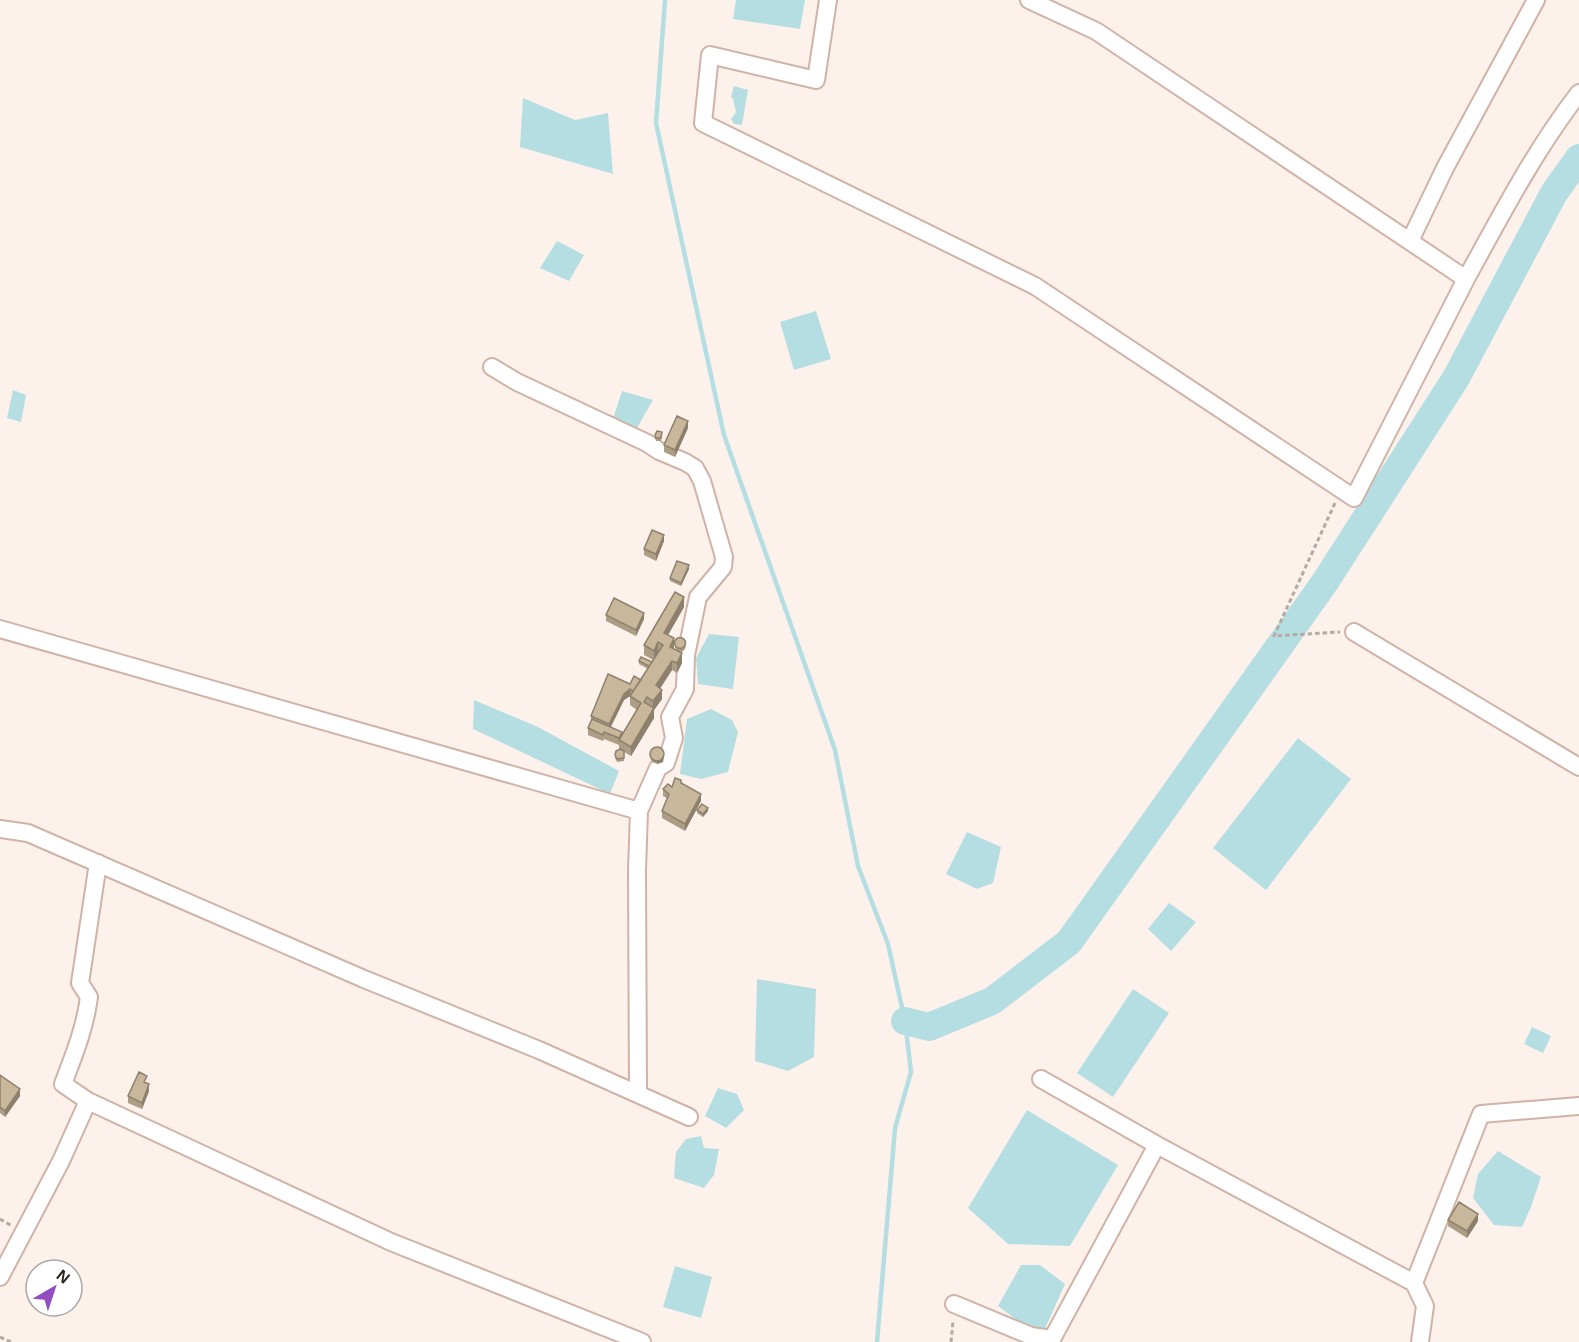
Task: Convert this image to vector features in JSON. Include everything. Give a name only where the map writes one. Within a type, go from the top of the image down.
[{"type":"street","points":[[828,0],[816,80],[710,54],[703,123],[1035,286],[1354,498],[1466,279],[1517,187],[1561,115],[1579,93]]},
{"type":"street","points":[[1029,0],[1096,31],[1466,279]]},
{"type":"street","points":[[1410,241],[1444,168],[1536,0]]},
{"type":"street","points":[[492,367],[517,382],[695,468],[724,557],[723,567],[698,597],[686,655],[685,689],[670,717],[674,738],[666,763],[657,768],[639,811],[638,1093]]},
{"type":"street","points":[[0,629],[639,811]]},
{"type":"street","points":[[1354,632],[1579,767]]},
{"type":"street","points":[[0,829],[28,833],[364,979],[539,1050],[689,1117]]},
{"type":"street","points":[[98,863],[80,983],[89,997],[86,1019],[63,1084],[88,1101],[391,1242],[642,1342]]},
{"type":"street","points":[[1041,1078],[1157,1145],[1414,1283],[1425,1306],[1420,1342]]},
{"type":"street","points":[[0,1277],[61,1161],[88,1101]]},
{"type":"street","points":[[1414,1283],[1481,1114],[1579,1106]]},
{"type":"street","points":[[954,1304],[1031,1336],[1052,1339],[1157,1145]]},
{"type":"path","points":[[1342,490],[1274,636],[1354,632]]},
{"type":"path","points":[[951,1342],[954,1304]]},
{"type":"path","points":[[0,1337],[12,1342]]},
{"type":"water","points":[[736,0],[805,0],[800,29],[733,19]]},
{"type":"water","points":[[734,86],[748,90],[742,125],[734,124],[731,119],[736,112],[731,97]]},
{"type":"water","points":[[523,98],[575,120],[608,113],[613,174],[520,147]]},
{"type":"water","points":[[557,241],[584,255],[569,281],[540,268]]},
{"type":"water","points":[[816,311],[831,359],[794,370],[780,322]]},
{"type":"water","points":[[13,390],[26,395],[21,422],[7,418]]},
{"type":"water","points":[[622,391],[653,400],[637,428],[613,419]]},
{"type":"water","points":[[709,634],[739,637],[733,689],[698,684],[696,658]]},
{"type":"water","points":[[474,700],[538,727],[619,771],[610,794],[473,729]]},
{"type":"water","points":[[711,709],[732,720],[738,732],[728,772],[701,779],[680,774],[687,719]]},
{"type":"water","points":[[1298,738],[1351,779],[1266,890],[1213,848]]},
{"type":"water","points":[[967,832],[1001,847],[993,883],[977,889],[946,874]]},
{"type":"water","points":[[1169,903],[1196,922],[1171,951],[1148,929]]},
{"type":"water","points":[[757,979],[816,989],[814,1057],[788,1071],[755,1061]]},
{"type":"water","points":[[1133,989],[1169,1013],[1113,1097],[1077,1073]]},
{"type":"water","points":[[1532,1027],[1551,1036],[1543,1053],[1524,1044]]},
{"type":"water","points":[[718,1088],[737,1094],[744,1110],[726,1128],[705,1116]]},
{"type":"water","points":[[1027,1110],[1118,1165],[1070,1246],[1008,1244],[968,1208]]},
{"type":"water","points":[[701,1136],[704,1148],[719,1149],[714,1175],[704,1188],[674,1178],[676,1152],[686,1139]]},
{"type":"water","points":[[1498,1151],[1541,1177],[1522,1227],[1494,1225],[1473,1198],[1478,1174]]},
{"type":"water","points":[[1021,1265],[1040,1265],[1065,1284],[1044,1331],[1018,1321],[998,1306]]},
{"type":"water","points":[[675,1266],[712,1277],[701,1318],[663,1307]]},
{"type":"building","points":[[677,416],[688,421],[675,450],[664,445]]},
{"type":"building","points":[[657,431],[662,432],[661,438],[656,438]]},
{"type":"building","points":[[652,530],[664,535],[656,554],[644,549]]},
{"type":"building","points":[[677,561],[689,565],[681,583],[670,578]]},
{"type":"building","points":[[675,592],[684,597],[664,633],[674,638],[670,647],[682,653],[677,663],[672,661],[656,685],[662,690],[653,701],[647,697],[644,702],[654,708],[631,747],[619,740],[641,703],[630,696],[663,645],[658,642],[654,651],[644,645]]},
{"type":"building","points":[[614,598],[644,613],[636,630],[606,615]]},
{"type":"building","points":[[680,638],[684,639],[684,647],[680,648],[676,647],[675,643],[676,639]]},
{"type":"building","points":[[641,657],[652,662],[649,666],[639,661]]},
{"type":"building","points":[[608,674],[630,684],[634,676],[641,680],[633,691],[630,689],[624,694],[609,724],[591,716]]},
{"type":"building","points":[[592,719],[622,732],[619,738],[604,732],[603,735],[588,728]]},
{"type":"building","points":[[657,747],[662,749],[664,754],[662,759],[657,761],[652,759],[650,754],[652,749]]},
{"type":"building","points":[[620,749],[624,751],[624,758],[617,759],[616,751]]},
{"type":"building","points":[[675,778],[701,794],[685,824],[662,811],[669,794],[663,789],[668,784],[672,787]]},
{"type":"building","points":[[702,804],[708,808],[703,814],[697,810]]},
{"type":"building","points":[[139,1072],[147,1076],[144,1082],[149,1084],[142,1103],[128,1096]]},
{"type":"building","points":[[0,1075],[20,1089],[5,1111],[0,1107]]},
{"type":"building","points":[[1459,1202],[1478,1214],[1467,1231],[1448,1220]]},
{"type":"waterway","points":[[665,0],[656,123],[724,435],[835,750],[858,866],[888,944],[905,1021],[911,1072],[895,1128],[877,1342]]},
{"type":"waterway","points":[[905,1021],[929,1027],[992,1001],[1069,942],[1325,582],[1456,378],[1554,193],[1579,158]]}]
